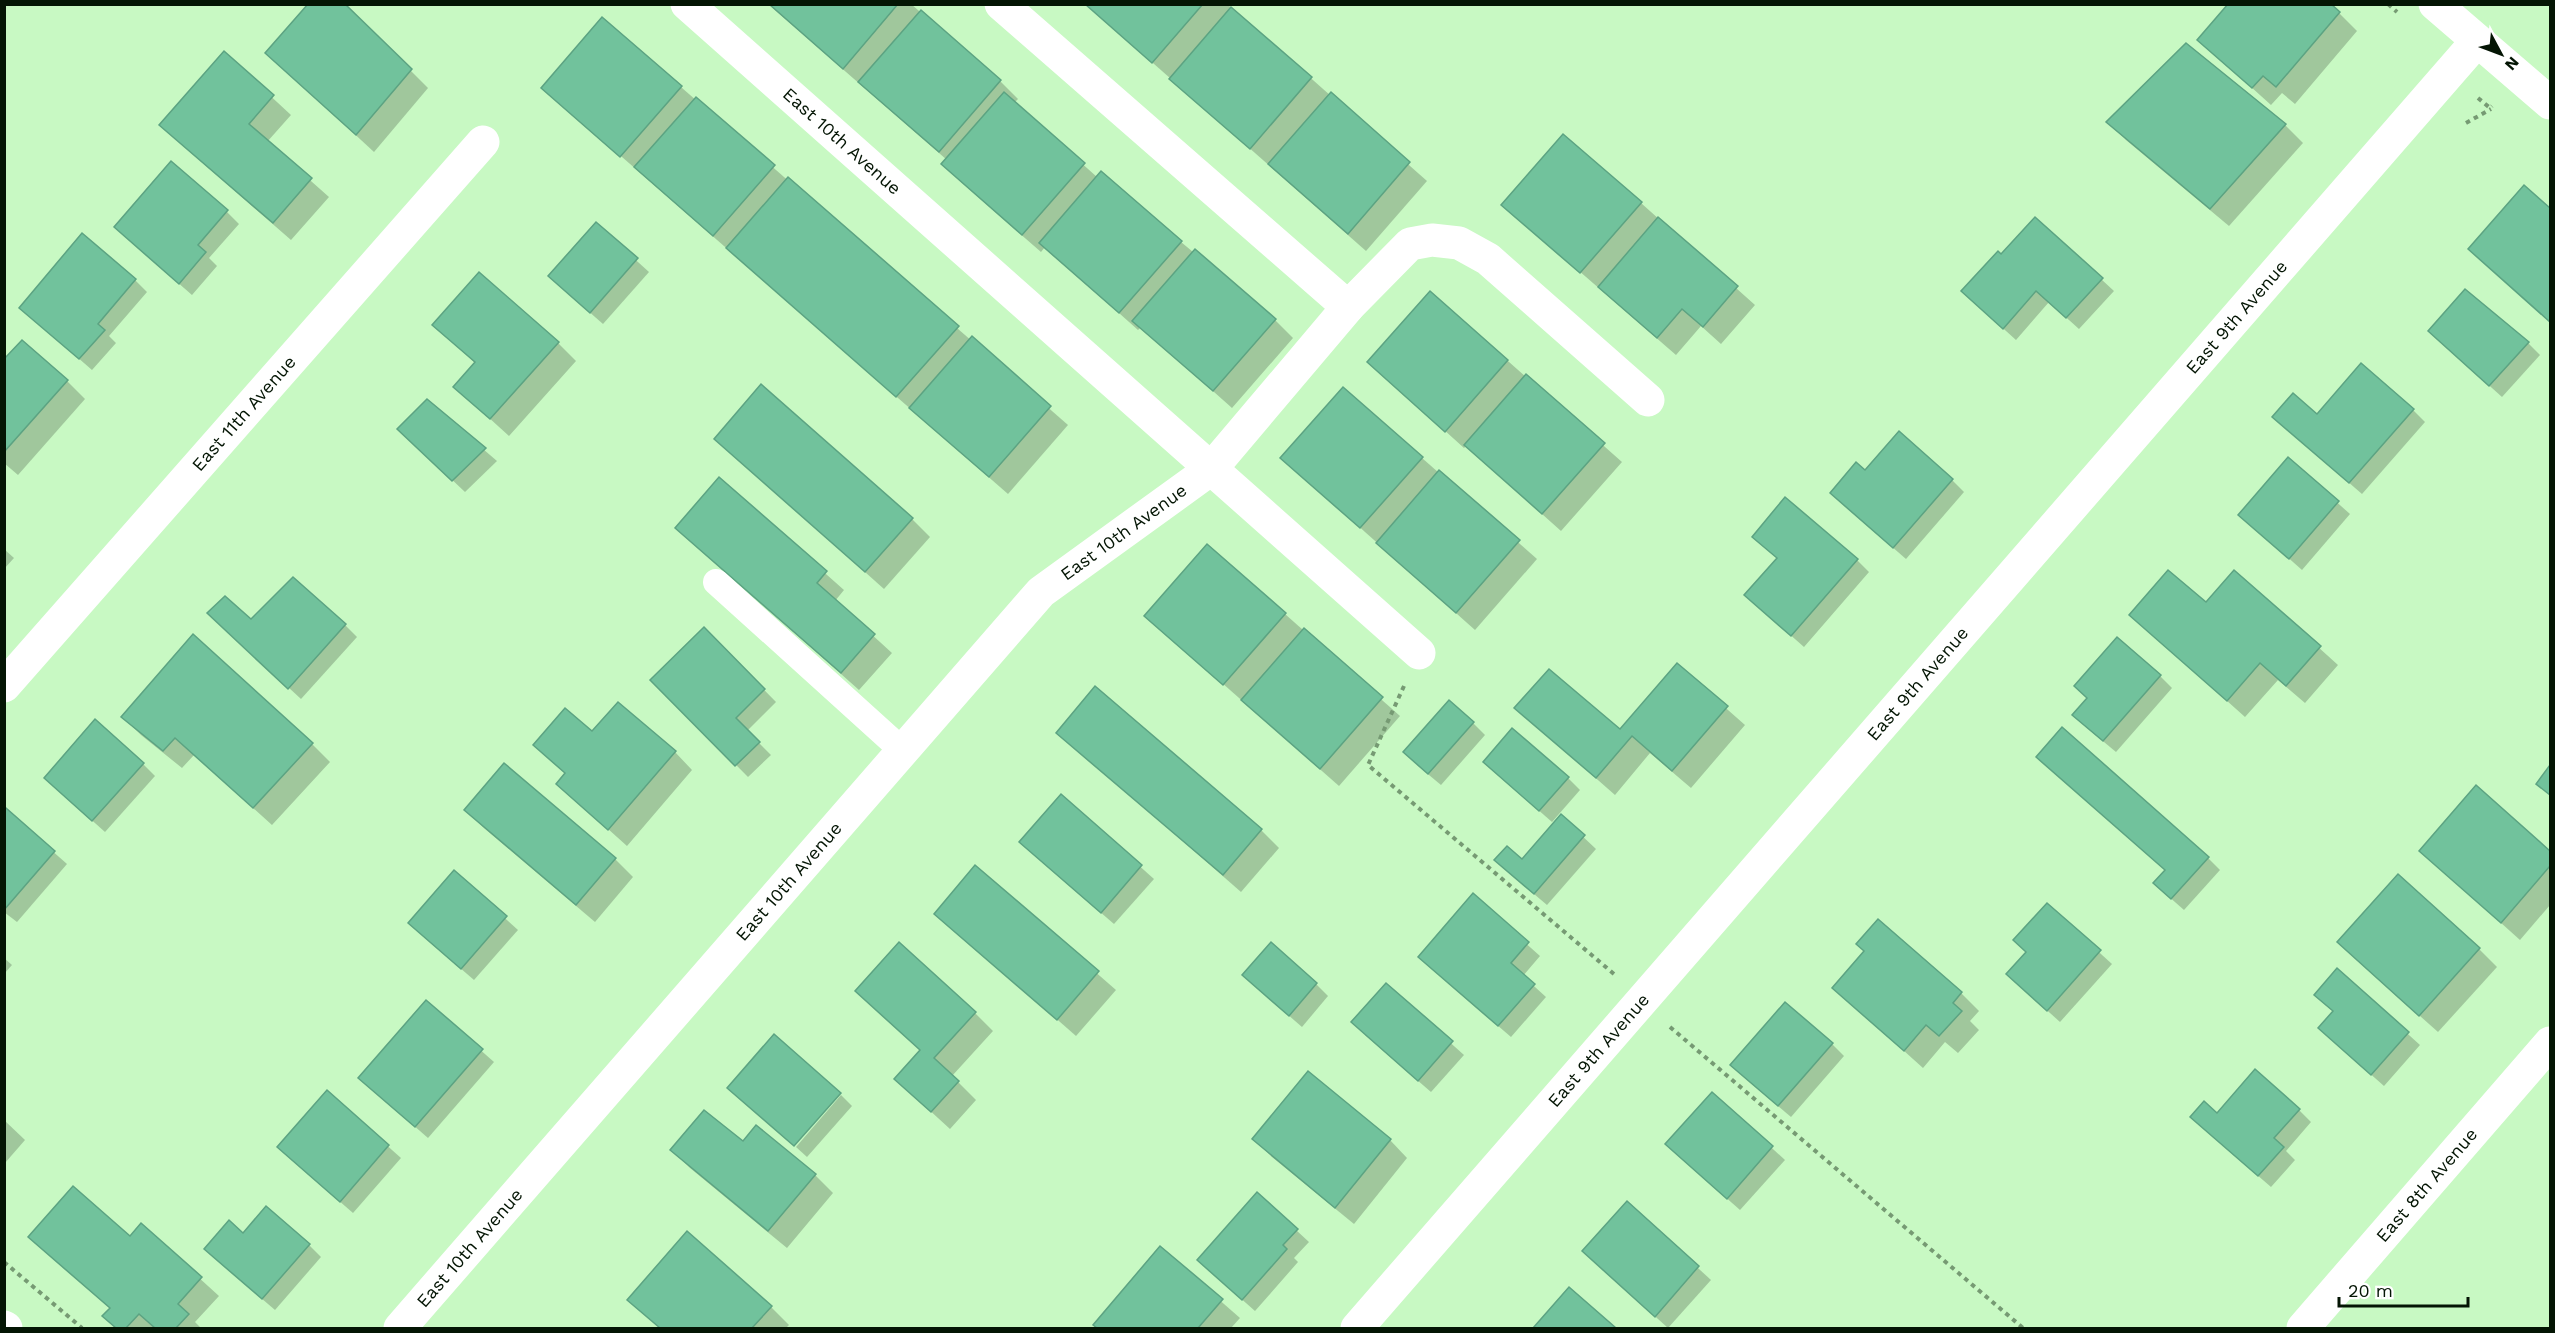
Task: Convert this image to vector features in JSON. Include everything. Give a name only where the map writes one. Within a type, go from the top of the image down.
[{"type":"street","name":"East 10th Avenue","points":[[687,4],[1419,653]]},
{"type":"street","points":[[1001,4],[1348,307]]},
{"type":"street","points":[[2435,4],[2550,103]]},
{"type":"street","name":"East 9th Avenue","points":[[1357,1329],[2477,41]]},
{"type":"street","name":"East 11th Avenue","points":[[4,686],[483,141]]},
{"type":"street","name":"East 10th Avenue","points":[[400,1329],[1041,592],[1211,470],[1348,307],[1410,244],[1432,240],[1459,243],[1488,259],[1648,400]]},
{"type":"street","name":"East 8th Avenue","points":[[2303,1329],[2550,1043]]},
{"type":"lane","points":[[716,582],[903,751]]},
{"type":"path","points":[[2388,4],[2402,16]]},
{"type":"path","points":[[4,1262],[82,1329]]},
{"type":"building","points":[[308,4],[345,4],[412,69],[356,135],[265,53]]},
{"type":"building","points":[[769,4],[898,4],[843,69]]},
{"type":"building","points":[[1085,4],[1203,4],[1152,63]]},
{"type":"building","points":[[2228,4],[2331,4],[2340,12],[2276,87],[2263,76],[2252,88],[2197,40]]},
{"type":"building","points":[[1231,7],[1312,77],[1250,149],[1169,79]]},
{"type":"building","points":[[921,10],[1001,80],[939,152],[858,82]]},
{"type":"building","points":[[602,17],[682,86],[620,157],[541,88]]},
{"type":"building","points":[[2186,43],[2286,124],[2210,209],[2106,122]]},
{"type":"building","points":[[224,51],[274,95],[249,124],[312,178],[273,223],[159,125]]},
{"type":"building","points":[[1004,92],[1085,163],[1022,235],[941,164]]},
{"type":"building","points":[[1331,92],[1410,162],[1348,234],[1268,164]]},
{"type":"building","points":[[696,97],[775,165],[713,236],[634,167]]},
{"type":"building","points":[[1563,134],[1642,202],[1580,273],[1501,205]]},
{"type":"building","points":[[171,161],[228,210],[198,245],[206,252],[179,284],[114,227]]},
{"type":"building","points":[[1101,171],[1182,241],[1119,313],[1039,243]]},
{"type":"building","points":[[788,177],[959,326],[896,397],[726,248]]},
{"type":"building","points":[[2524,185],[2550,208],[2550,322],[2468,249]]},
{"type":"building","points":[[1658,217],[1738,286],[1703,327],[1682,309],[1657,338],[1598,287]]},
{"type":"building","points":[[2035,217],[2103,278],[2066,318],[2036,291],[2003,329],[1961,291],[1998,251],[2001,254]]},
{"type":"building","points":[[596,222],[638,258],[590,313],[548,276]]},
{"type":"building","points":[[82,233],[136,279],[98,324],[105,330],[79,359],[19,308]]},
{"type":"building","points":[[1195,249],[1276,319],[1213,391],[1132,321]]},
{"type":"building","points":[[479,272],[559,342],[490,419],[453,387],[475,362],[432,325]]},
{"type":"building","points":[[2465,289],[2529,342],[2489,386],[2428,331]]},
{"type":"building","points":[[1430,291],[1508,360],[1445,432],[1367,362]]},
{"type":"building","points":[[972,336],[1051,406],[989,477],[909,408]]},
{"type":"building","points":[[22,340],[68,380],[4,452],[4,359]]},
{"type":"building","points":[[2361,363],[2414,409],[2349,483],[2272,417],[2293,393],[2317,414]]},
{"type":"building","points":[[1526,374],[1605,443],[1542,514],[1464,445]]},
{"type":"building","points":[[761,384],[913,518],[865,572],[714,439]]},
{"type":"building","points":[[1343,387],[1423,457],[1360,528],[1280,458]]},
{"type":"building","points":[[427,399],[486,448],[452,481],[397,429]]},
{"type":"building","points":[[1899,431],[1953,479],[1893,548],[1830,493],[1856,462],[1865,470]]},
{"type":"building","points":[[2288,457],[2339,501],[2289,559],[2238,515]]},
{"type":"building","points":[[1439,470],[1520,540],[1456,613],[1376,543]]},
{"type":"building","points":[[719,477],[827,571],[817,583],[875,634],[841,673],[675,528]]},
{"type":"building","points":[[1785,497],[1858,559],[1791,636],[1744,595],[1777,558],[1752,537]]},
{"type":"building","points":[[1207,544],[1286,613],[1223,685],[1144,616]]},
{"type":"building","points":[[2168,570],[2206,602],[2234,570],[2321,646],[2286,686],[2260,663],[2227,701],[2129,615]]},
{"type":"building","points":[[293,577],[346,624],[288,689],[207,613],[225,596],[251,619]]},
{"type":"building","points":[[704,627],[765,689],[736,718],[760,742],[735,766],[650,680]]},
{"type":"building","points":[[1304,628],[1383,697],[1320,769],[1241,700]]},
{"type":"building","points":[[193,634],[313,743],[253,808],[175,738],[163,751],[121,717]]},
{"type":"building","points":[[2117,637],[2161,675],[2103,741],[2072,715],[2087,698],[2074,686]]},
{"type":"building","points":[[1677,663],[1728,706],[1672,771],[1632,736],[1596,778],[1514,708],[1549,669],[1620,729]]},
{"type":"building","points":[[1095,686],[1262,829],[1223,875],[1056,733]]},
{"type":"building","points":[[1449,700],[1474,722],[1428,774],[1403,752]]},
{"type":"building","points":[[618,702],[676,751],[608,830],[556,784],[565,773],[533,745],[565,708],[592,731]]},
{"type":"building","points":[[95,719],[144,763],[92,821],[44,778]]},
{"type":"building","points":[[2062,727],[2209,857],[2171,899],[2153,883],[2165,870],[2036,757]]},
{"type":"building","points":[[1512,728],[1569,777],[1539,811],[1483,762]]},
{"type":"building","points":[[504,763],[616,858],[576,905],[464,810]]},
{"type":"building","points":[[2550,765],[2550,795],[2536,784]]},
{"type":"building","points":[[2476,785],[2550,851],[2550,866],[2501,923],[2419,851]]},
{"type":"building","points":[[1061,794],[1142,865],[1101,913],[1019,842]]},
{"type":"building","points":[[6,808],[55,851],[4,910],[4,810]]},
{"type":"building","points":[[1561,814],[1585,835],[1534,894],[1494,860],[1507,846],[1522,859]]},
{"type":"building","points":[[975,865],[1099,971],[1057,1020],[934,914]]},
{"type":"building","points":[[454,870],[507,916],[461,969],[408,923]]},
{"type":"building","points":[[2398,874],[2480,948],[2419,1016],[2337,942]]},
{"type":"building","points":[[1473,893],[1529,942],[1511,963],[1535,984],[1498,1026],[1418,957]]},
{"type":"building","points":[[2047,903],[2101,950],[2047,1011],[2006,974],[2026,952],[2013,940]]},
{"type":"building","points":[[1878,919],[1962,992],[1953,1003],[1962,1011],[1939,1036],[1926,1025],[1904,1051],[1832,988],[1864,951],[1856,944]]},
{"type":"building","points":[[899,942],[976,1012],[934,1058],[959,1081],[931,1112],[894,1079],[920,1050],[855,991]]},
{"type":"building","points":[[1271,942],[1317,983],[1289,1016],[1242,975]]},
{"type":"building","points":[[2337,968],[2409,1032],[2371,1075],[2318,1028],[2333,1011],[2314,995]]},
{"type":"building","points":[[1386,983],[1453,1041],[1418,1081],[1351,1022]]},
{"type":"building","points":[[426,1000],[483,1049],[415,1127],[358,1078]]},
{"type":"building","points":[[1785,1002],[1833,1043],[1778,1106],[1730,1065]]},
{"type":"building","points":[[774,1034],[841,1093],[794,1146],[727,1088]]},
{"type":"building","points":[[2255,1069],[2300,1109],[2274,1138],[2284,1147],[2258,1176],[2190,1117],[2204,1101],[2217,1113]]},
{"type":"building","points":[[1308,1071],[1391,1139],[1335,1208],[1252,1139]]},
{"type":"building","points":[[327,1090],[389,1145],[340,1202],[277,1147]]},
{"type":"building","points":[[1712,1092],[1773,1146],[1727,1199],[1665,1144]]},
{"type":"building","points":[[704,1110],[743,1141],[756,1125],[816,1174],[768,1231],[670,1150]]},
{"type":"building","points":[[73,1186],[130,1236],[141,1223],[202,1277],[178,1304],[189,1314],[176,1328],[155,1328],[139,1314],[126,1328],[116,1328],[102,1316],[110,1308],[28,1237]]},
{"type":"building","points":[[1257,1192],[1298,1229],[1283,1245],[1287,1249],[1242,1300],[1197,1260]]},
{"type":"building","points":[[1627,1201],[1699,1266],[1655,1317],[1582,1251]]},
{"type":"building","points":[[266,1206],[310,1244],[262,1299],[204,1249],[229,1220],[243,1233]]},
{"type":"building","points":[[687,1231],[772,1306],[752,1328],[660,1328],[627,1300]]},
{"type":"building","points":[[1160,1246],[1223,1299],[1198,1328],[1097,1328],[1093,1325]]},
{"type":"building","points":[[1569,1287],[1616,1328],[1533,1328]]}]
